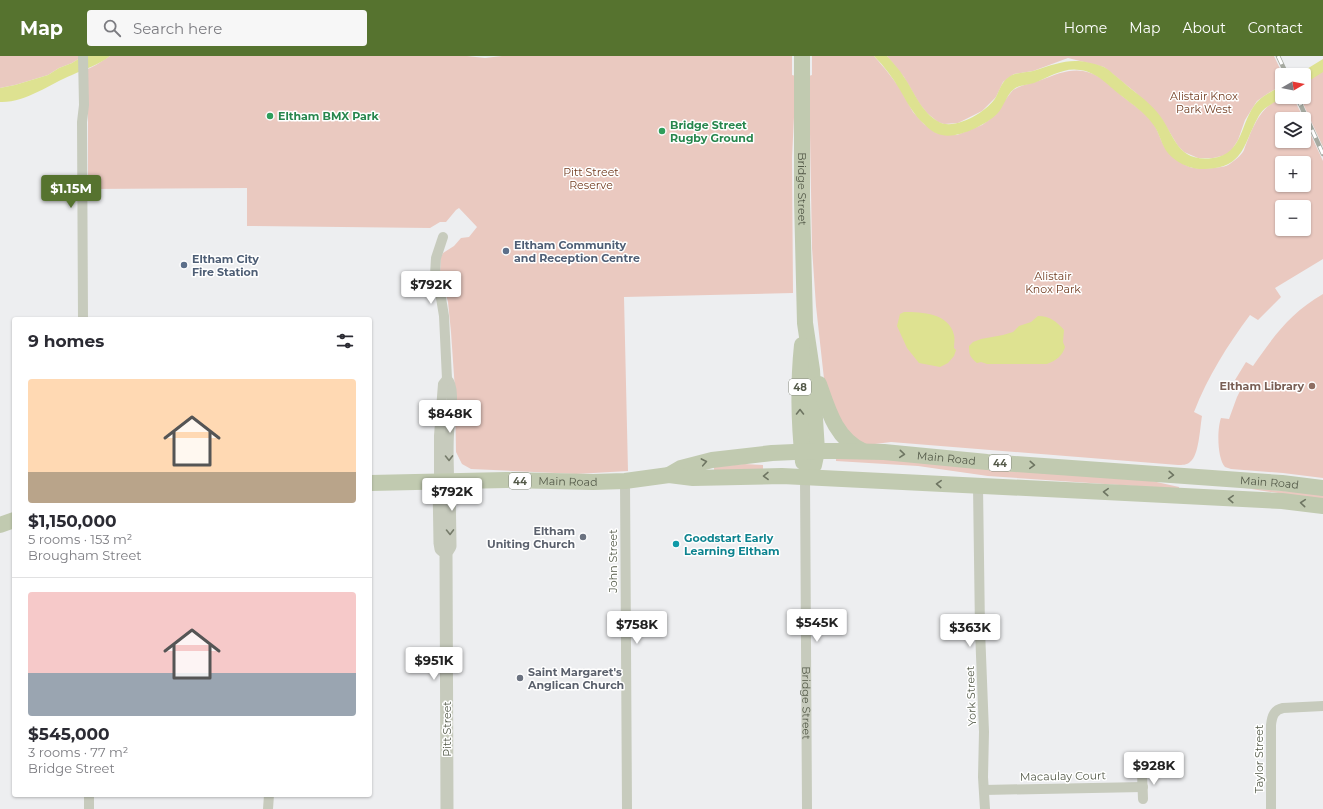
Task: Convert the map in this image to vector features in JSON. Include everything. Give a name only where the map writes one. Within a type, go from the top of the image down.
[{"type":"main road","name":"Bridge Street","points":[[802,56],[802,200],[805,323],[812,370],[809,451]]},
{"type":"main road","name":"Bridge Street","points":[[805,323],[800,371],[800,435],[809,451],[814,465],[805,477]]},
{"type":"main road","points":[[812,370],[837,427],[848,442],[863,451]]},
{"type":"main road","name":"Main Road","points":[[669,475],[681,468],[705,462],[748,456],[809,451],[863,451],[1282,483],[1323,488]]},
{"type":"main road","name":"Main Road","points":[[372,482],[506,480],[593,482],[625,481],[669,475],[693,478],[770,476],[1282,501],[1323,506]]},
{"type":"main road","points":[[1204,497],[1210,489],[1205,478]]},
{"type":"main road","points":[[0,525],[12,521]]},
{"type":"street","points":[[83,317],[82,122],[84,99],[84,56]]},
{"type":"street","name":"Pitt Street","points":[[443,237],[436,258],[435,275],[443,305],[447,379],[451,384],[452,397],[444,482],[450,546],[446,552],[447,809]]},
{"type":"street","name":"Bridge Street","points":[[805,477],[807,809]]},
{"type":"street","name":"John Street","points":[[625,481],[627,809]]},
{"type":"street","name":"York Street","points":[[978,486],[985,809]]},
{"type":"street","name":"Taylor Street","points":[[1271,809],[1271,725],[1273,714],[1279,709],[1283,708],[1323,706]]},
{"type":"street","points":[[1142,773],[1143,800]]},
{"type":"street","name":"Macaulay Court","points":[[984,790],[1143,787]]},
{"type":"street","points":[[89,797],[89,809]]},
{"type":"street","points":[[268,809],[269,797]]},
{"type":"green space","points":[[0,56],[80,56],[80,58],[48,75],[0,88]]},
{"type":"green space","name":"Pitt Street Reserve","points":[[110,56],[467,56],[485,58],[502,56],[792,56],[792,75],[796,76],[792,158],[793,293],[624,297],[628,471],[576,474],[471,469],[462,464],[456,452],[455,390],[451,332],[448,302],[440,272],[441,257],[443,253],[454,246],[461,238],[469,237],[477,227],[459,208],[446,222],[440,222],[430,228],[247,226],[247,188],[88,189],[88,69]]},
{"type":"green space","name":"Alistair Knox Park","points":[[812,56],[874,56],[899,87],[913,112],[924,124],[936,133],[957,135],[982,125],[989,120],[1016,88],[1065,72],[1088,72],[1104,80],[1147,116],[1154,124],[1166,150],[1174,157],[1187,166],[1198,168],[1222,167],[1228,165],[1239,156],[1243,152],[1251,132],[1261,114],[1274,102],[1275,104],[1296,104],[1300,112],[1275,112],[1275,148],[1311,148],[1311,135],[1323,161],[1323,259],[1275,288],[1281,297],[1258,320],[1250,315],[1234,338],[1212,374],[1194,412],[1202,416],[1199,441],[1193,459],[1187,464],[1178,465],[891,442],[867,445],[848,436],[825,388],[816,306],[812,248],[809,76],[812,75]]},
{"type":"green space","name":"Alistair Knox Park West","points":[[887,56],[1274,56],[1280,68],[1275,68],[1275,89],[1257,101],[1245,120],[1238,140],[1231,151],[1226,155],[1213,158],[1198,158],[1184,152],[1178,146],[1161,118],[1135,92],[1104,67],[1068,58],[1033,71],[1014,74],[1003,82],[996,97],[982,111],[958,123],[944,124],[938,122],[927,113],[919,103],[904,77]]},
{"type":"green space","points":[[1323,64],[1323,147],[1311,121],[1311,112],[1307,112],[1303,104],[1311,104],[1311,71]]},
{"type":"green space","points":[[1323,294],[1323,478],[1231,469],[1225,467],[1220,457],[1218,443],[1219,429],[1221,418],[1229,419],[1243,385],[1235,380],[1246,362],[1253,366],[1268,345],[1292,317],[1311,301]]},
{"type":"green space","points":[[836,457],[866,457],[1152,481],[1179,487],[1179,489],[988,476],[918,466],[836,461]]},
{"type":"green space","points":[[744,464],[763,465],[763,469],[714,471],[714,467]]},
{"type":"green space","points":[[1245,488],[1323,494],[1323,500]]},
{"type":"shaded area","points":[[83,56],[110,56],[28,96],[0,102],[0,88],[48,75]]},
{"type":"shaded area","points":[[874,56],[887,56],[902,74],[927,113],[939,122],[946,124],[962,122],[986,108],[996,97],[1005,81],[1015,74],[1033,71],[1060,63],[1076,61],[1104,67],[1145,100],[1157,112],[1183,151],[1191,156],[1200,158],[1213,158],[1223,155],[1231,150],[1236,144],[1247,118],[1257,102],[1275,89],[1275,102],[1262,111],[1254,124],[1242,152],[1236,159],[1228,164],[1218,167],[1199,169],[1182,164],[1171,156],[1167,152],[1154,126],[1146,115],[1103,80],[1086,71],[1074,69],[1062,71],[1034,83],[1016,88],[1011,92],[997,114],[992,118],[979,127],[963,133],[948,136],[939,134],[928,128],[920,120],[910,108],[897,86]]},
{"type":"shaded area","points":[[1323,59],[1323,72],[1311,80],[1311,68],[1308,68]]},
{"type":"shaded area","points":[[904,312],[926,313],[941,318],[947,322],[954,335],[954,348],[956,350],[954,356],[948,363],[940,367],[919,363],[907,348],[897,326],[900,314]]},
{"type":"shaded area","points":[[1038,316],[1053,320],[1064,330],[1063,342],[1065,347],[1061,355],[1054,361],[1047,364],[987,364],[981,362],[977,363],[971,357],[969,346],[973,342],[1013,332],[1019,326],[1031,322]]},
{"type":"railway","points":[[1278,56],[1284,68]]},
{"type":"railway","points":[[1300,104],[1323,154]]},
{"type":"place","name":"Eltham BMX Park","points":[[270,116]]},
{"type":"place","name":"Bridge Street Rugby Ground","points":[[662,131]]},
{"type":"place","name":"Eltham Community and Reception Centre","points":[[506,251]]},
{"type":"place","name":"Eltham City Fire Station","points":[[184,265]]},
{"type":"place","name":"Eltham Library","points":[[1312,386]]},
{"type":"place","name":"Eltham Uniting Church","points":[[583,537]]},
{"type":"place","name":"Goodstart Early Learning Eltham","points":[[676,544]]},
{"type":"place","name":"Saint Margaret's Anglican Church","points":[[520,678]]}]
